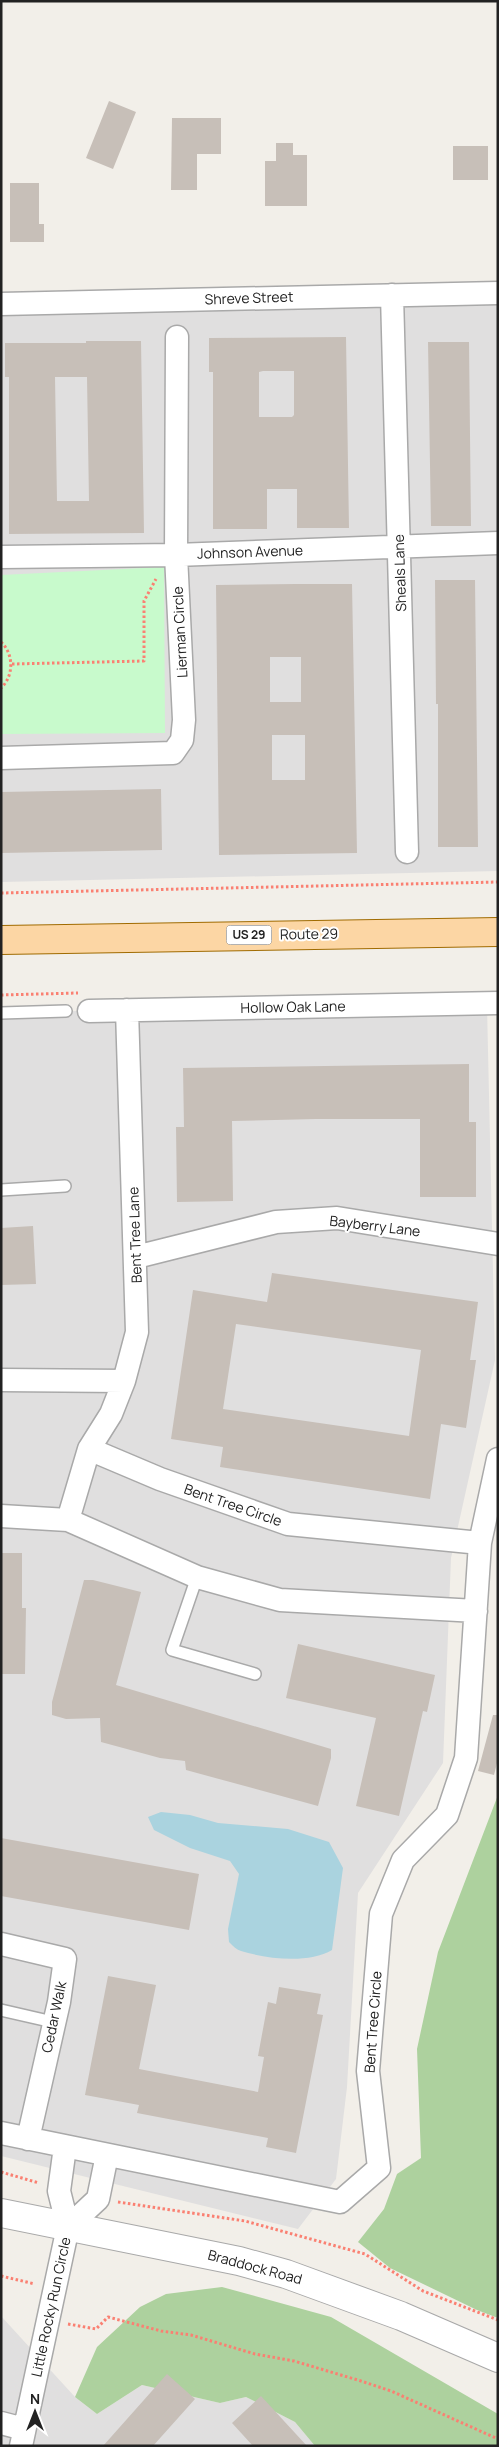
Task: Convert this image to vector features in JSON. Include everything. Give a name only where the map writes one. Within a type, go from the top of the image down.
[{"type":"main road","name":"Route 29","points":[[1,940],[498,932]]},
{"type":"street","name":"Shreve Street","points":[[1,304],[498,293]]},
{"type":"street","name":"Sheals Lane","points":[[392,295],[407,852]]},
{"type":"street","name":"Lierman Circle","points":[[1,758],[173,753],[182,740],[184,720],[170,555],[177,337]]},
{"type":"street","name":"Johnson Avenue","points":[[1,557],[170,555],[498,543]]},
{"type":"street","name":"Hollow Oak Lane","points":[[89,1011],[498,1004]]},
{"type":"street","name":"Bent Tree Lane","points":[[89,1449],[111,1414],[124,1381],[137,1332],[127,1010]]},
{"type":"street","name":"Bayberry Lane","points":[[136,1257],[276,1222],[337,1218],[498,1244]]},
{"type":"street","points":[[1,1380],[124,1381]]},
{"type":"street","points":[[68,1520],[89,1449]]},
{"type":"street","name":"Bent Tree Circle","points":[[1,2133],[340,2202],[379,2168],[368,2071],[381,1914],[403,1860],[446,1815],[466,1758],[480,1543],[288,1524],[160,1480],[89,1449]]},
{"type":"street","points":[[480,1543],[498,1459]]},
{"type":"street","points":[[1,1516],[68,1520],[197,1577],[280,1600],[476,1612]]},
{"type":"street","name":"Cedar Walk","points":[[1,1944],[65,1959],[59,2002],[28,2138]]},
{"type":"street","points":[[65,2147],[59,2191],[68,2227],[98,2199],[107,2155]]},
{"type":"street","name":"Braddock Road","points":[[1,2212],[239,2261],[286,2274],[401,2316],[498,2358]]},
{"type":"street","name":"Little Rocky Run Circle","points":[[23,2438],[68,2227]]},
{"type":"street","points":[[1,2423],[23,2438]]},
{"type":"lane","points":[[1,1013],[66,1011]]},
{"type":"lane","points":[[1,1190],[65,1186]]},
{"type":"lane","points":[[197,1577],[172,1650],[255,1674]]},
{"type":"lane","points":[[1,2010],[53,2022]]},
{"type":"path","points":[[12,664],[144,661],[144,601],[170,555]]},
{"type":"path","points":[[1,642],[7,647],[12,664],[7,682],[1,688]]},
{"type":"path","points":[[1,893],[498,882]]},
{"type":"path","points":[[1,2172],[23,2177],[59,2191]]},
{"type":"path","points":[[98,2199],[245,2221],[365,2254],[422,2291],[498,2320]]},
{"type":"path","points":[[1,2276],[54,2287]]},
{"type":"path","points":[[48,2321],[96,2329],[108,2317],[161,2331],[191,2335],[255,2354],[294,2361],[391,2391],[498,2439]]},
{"type":"shaded area","points":[[498,298],[498,871],[1,882],[1,316]]},
{"type":"shaded area","points":[[487,1006],[495,1360],[451,1558],[443,1763],[358,1893],[347,2087],[336,2179],[298,2229],[1,2156],[1,1012]]},
{"type":"shaded area","points":[[1,2316],[75,2397],[97,2414],[142,2385],[220,2403],[246,2397],[295,2422],[315,2446],[1,2446]]},
{"type":"green space","points":[[164,567],[165,733],[1,734],[1,575]]},
{"type":"green space","points":[[498,1795],[498,2318],[477,2310],[390,2268],[358,2242],[384,2209],[397,2174],[421,2158],[417,2049],[438,1952]]},
{"type":"green space","points":[[222,2287],[331,2317],[498,2414],[498,2446],[315,2446],[295,2422],[246,2397],[220,2403],[142,2385],[97,2414],[75,2397],[97,2347],[140,2307],[166,2294]]},
{"type":"water","points":[[161,1812],[190,1815],[218,1823],[288,1829],[329,1842],[343,1868],[332,1950],[312,1957],[288,1959],[251,1954],[235,1948],[229,1942],[228,1929],[239,1874],[230,1861],[190,1848],[154,1830],[148,1817]]},
{"type":"building","points":[[109,101],[136,112],[113,169],[86,158]]},
{"type":"building","points":[[172,118],[221,118],[221,154],[197,154],[197,190],[171,190]]},
{"type":"building","points":[[276,143],[293,143],[293,155],[307,155],[307,206],[265,206],[265,161],[276,161]]},
{"type":"building","points":[[453,146],[488,146],[488,180],[453,180]]},
{"type":"building","points":[[10,183],[39,183],[39,224],[44,224],[44,242],[10,242]]},
{"type":"building","points":[[346,337],[349,528],[297,528],[297,489],[267,489],[267,529],[213,529],[213,372],[209,372],[209,338]],"holes":[[[294,371],[294,415],[292,417],[259,417],[259,372]]]},
{"type":"building","points":[[86,341],[141,341],[144,533],[9,534],[9,377],[5,377],[5,343],[86,343]],"holes":[[[55,377],[87,377],[89,501],[57,501]]]},
{"type":"building","points":[[428,342],[469,342],[471,526],[431,526]]},
{"type":"building","points":[[435,580],[475,580],[478,847],[438,847],[438,704],[436,704]]},
{"type":"building","points":[[352,584],[357,853],[219,855],[216,585]],"holes":[[[270,657],[301,657],[301,702],[270,702]],[[272,735],[305,735],[305,780],[272,780]]]},
{"type":"building","points":[[161,789],[162,850],[1,853],[1,792]]},
{"type":"building","points":[[469,1064],[469,1122],[476,1122],[476,1197],[420,1197],[420,1119],[316,1119],[232,1121],[233,1201],[177,1202],[176,1127],[184,1127],[183,1068]]},
{"type":"building","points":[[33,1226],[36,1284],[1,1285],[1,1228]]},
{"type":"building","points":[[272,1273],[478,1302],[470,1360],[476,1360],[466,1428],[441,1424],[430,1499],[220,1467],[223,1447],[171,1439],[193,1290],[267,1302]],"holes":[[[236,1324],[421,1350],[409,1436],[223,1409]]]},
{"type":"building","points":[[1,1553],[22,1553],[22,1608],[26,1608],[25,1674],[1,1674]]},
{"type":"building","points":[[84,1580],[93,1580],[141,1592],[116,1685],[331,1749],[331,1758],[318,1806],[186,1770],[185,1761],[160,1758],[101,1742],[100,1718],[66,1719],[52,1715],[52,1702]]},
{"type":"building","points":[[298,1644],[435,1675],[427,1712],[423,1711],[399,1816],[356,1806],[376,1718],[286,1698]]},
{"type":"building","points":[[493,1715],[498,1715],[498,1759],[494,1775],[478,1771]]},
{"type":"building","points":[[1,1838],[199,1874],[189,1930],[1,1896]]},
{"type":"building","points":[[108,1976],[156,1985],[139,2069],[258,2092],[264,2057],[258,2056],[268,2002],[276,2004],[279,1987],[321,1994],[317,2014],[323,2015],[296,2153],[266,2147],[268,2138],[137,2113],[139,2105],[85,2095]]},
{"type":"building","points":[[167,2374],[195,2399],[153,2446],[103,2446]]},
{"type":"building","points":[[261,2396],[307,2446],[253,2446],[232,2423]]}]
